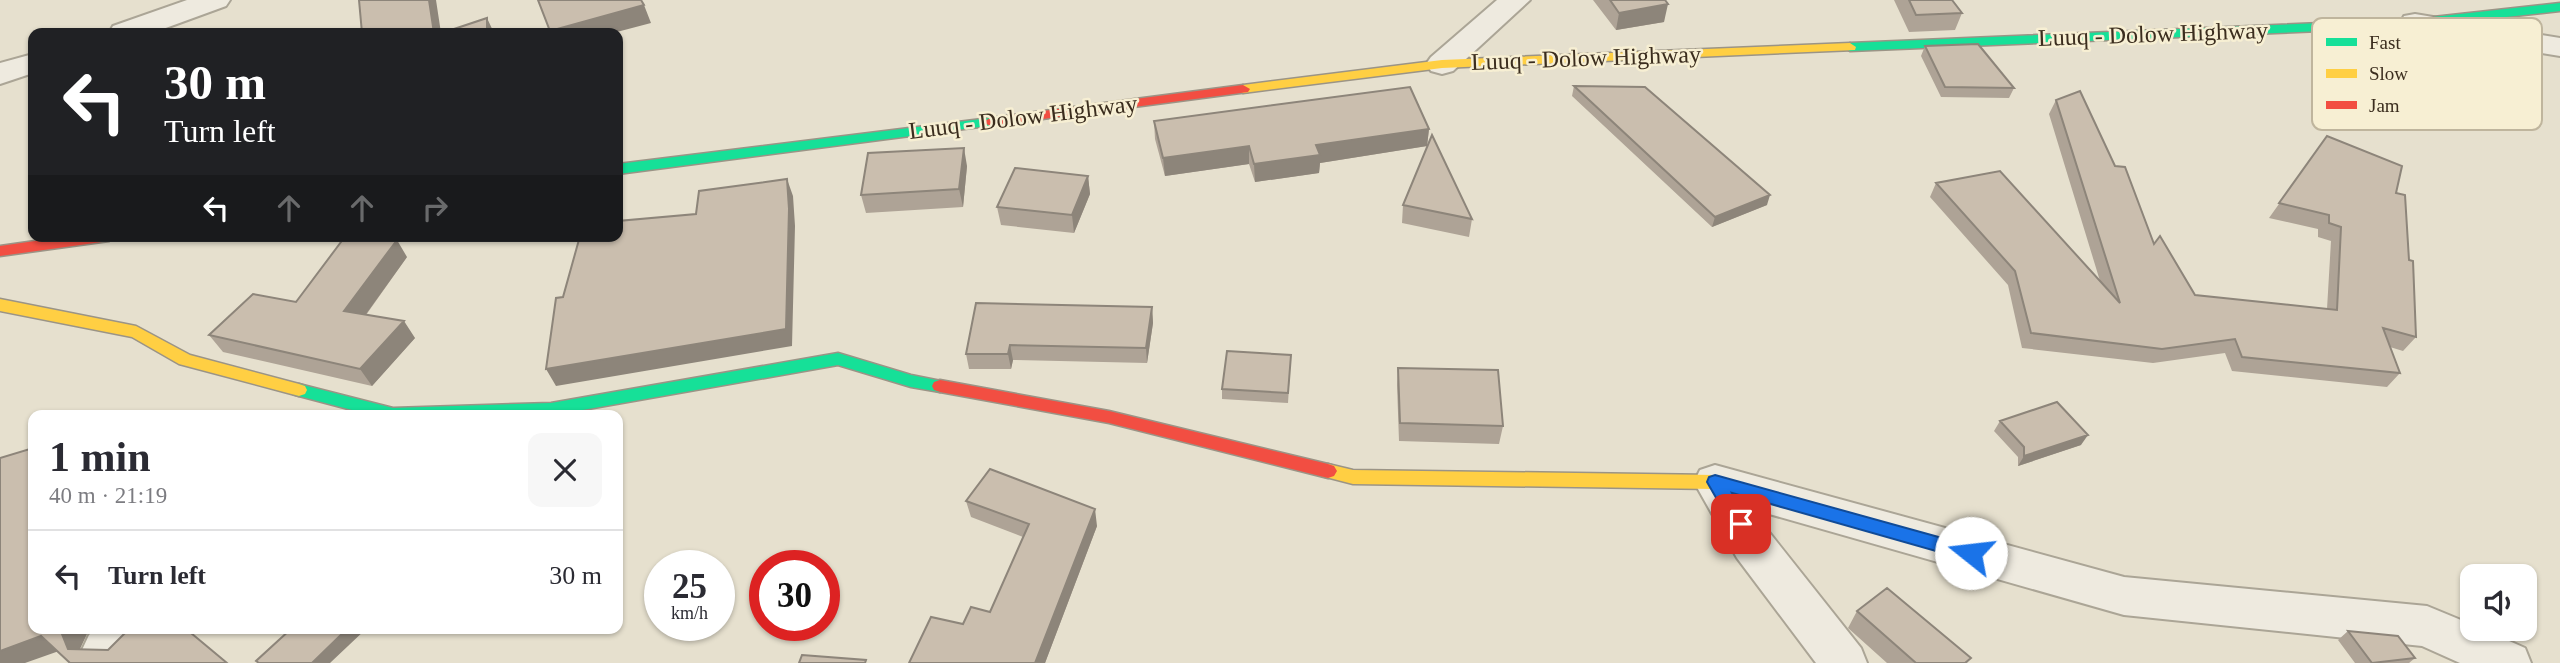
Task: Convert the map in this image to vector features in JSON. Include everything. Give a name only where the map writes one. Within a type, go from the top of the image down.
[{"type":"main road","name":"Luuq - Dolow Highway","points":[[2460,18],[2560,7]]},
{"type":"main road","name":"Luuq - Dolow Highway","points":[[623,168],[1442,64],[2312,27]]},
{"type":"main road","points":[[0,251],[65,242]]},
{"type":"main road","points":[[0,305],[136,332],[185,360],[357,410]]},
{"type":"main road","points":[[519,410],[551,409],[838,359],[911,381],[1109,417],[1353,477],[1715,482]]},
{"type":"street","points":[[138,28],[215,0]]},
{"type":"street","points":[[1442,64],[1515,0]]},
{"type":"street","points":[[2542,44],[2560,47]]},
{"type":"street","points":[[0,74],[28,65]]},
{"type":"street","points":[[1715,482],[1753,545],[1844,663]]},
{"type":"street","points":[[1715,482],[2124,596],[2427,626],[2508,663]]},
{"type":"building","points":[[359,0],[429,0],[433,28],[362,28]]},
{"type":"building","points":[[538,0],[641,0],[644,5],[561,28],[549,28]]},
{"type":"building","points":[[1610,0],[1665,0],[1668,4],[1619,13]]},
{"type":"building","points":[[1909,0],[1952,0],[1962,13],[1916,15]]},
{"type":"building","points":[[487,18],[487,28],[457,28]]},
{"type":"building","points":[[1978,44],[2014,88],[1945,87],[1925,46]]},
{"type":"building","points":[[1574,86],[1645,87],[1770,195],[1715,217]]},
{"type":"building","points":[[1410,87],[1429,129],[1316,145],[1320,155],[1254,164],[1249,146],[1163,158],[1154,121]]},
{"type":"building","points":[[2080,91],[2115,166],[2125,167],[2154,244],[2160,236],[2195,295],[2337,310],[2341,227],[2329,223],[2329,215],[2279,203],[2327,136],[2402,166],[2396,193],[2405,195],[2409,260],[2413,261],[2416,337],[2383,328],[2400,373],[2242,357],[2235,339],[2162,349],[2031,333],[2015,271],[1936,183],[2000,171],[2120,303],[2056,100]]},
{"type":"building","points":[[1432,135],[1472,219],[1403,205]]},
{"type":"building","points":[[964,148],[959,189],[861,195],[868,153]]},
{"type":"building","points":[[1015,168],[1088,176],[1072,215],[997,207]]},
{"type":"building","points":[[787,179],[789,209],[786,329],[546,369],[556,298],[563,297],[578,242],[623,242],[623,221],[696,214],[699,191]]},
{"type":"building","points":[[341,242],[396,242],[344,311],[404,321],[360,369],[209,335],[253,294],[296,302]]},
{"type":"building","points":[[976,303],[1152,307],[1146,348],[1010,345],[1008,354],[966,354]]},
{"type":"building","points":[[1227,351],[1291,355],[1288,393],[1222,389]]},
{"type":"building","points":[[1398,368],[1498,370],[1503,426],[1400,423]]},
{"type":"building","points":[[2057,402],[2088,435],[2024,456],[2024,447],[2000,421]]},
{"type":"building","points":[[28,450],[28,634],[62,634],[68,649],[108,650],[124,634],[192,634],[227,663],[70,663],[41,636],[0,651],[0,458]]},
{"type":"building","points":[[990,469],[1095,509],[1035,663],[909,663],[931,617],[963,624],[971,607],[990,612],[1029,524],[966,501]]},
{"type":"building","points":[[1887,588],[1971,658],[1965,663],[1916,663],[1857,611]]},
{"type":"building","points":[[2348,631],[2398,636],[2415,658],[2372,663]]},
{"type":"building","points":[[285,634],[342,634],[312,663],[256,661]]},
{"type":"building","points":[[802,655],[866,660],[865,663],[799,663]]},
{"type":"traffic: fast","points":[[2460,18],[2560,7]]},
{"type":"traffic: fast","points":[[1850,47],[2312,27]]},
{"type":"traffic: fast","points":[[623,168],[990,122]]},
{"type":"traffic: fast","points":[[519,410],[551,409],[838,359],[911,381],[940,386]]},
{"type":"traffic: fast","points":[[299,390],[377,410]]},
{"type":"traffic: slow","points":[[1243,89],[1442,64],[1850,47]]},
{"type":"traffic: slow","points":[[0,305],[136,332],[185,360],[299,390]]},
{"type":"traffic: slow","points":[[1328,471],[1353,477],[1715,482]]},
{"type":"traffic: jam","points":[[990,122],[1243,89]]},
{"type":"traffic: jam","points":[[0,251],[65,242]]},
{"type":"traffic: jam","points":[[940,386],[1109,417],[1328,471]]},
{"type":"route","points":[[1741,524],[1715,482],[1971,553]]}]
